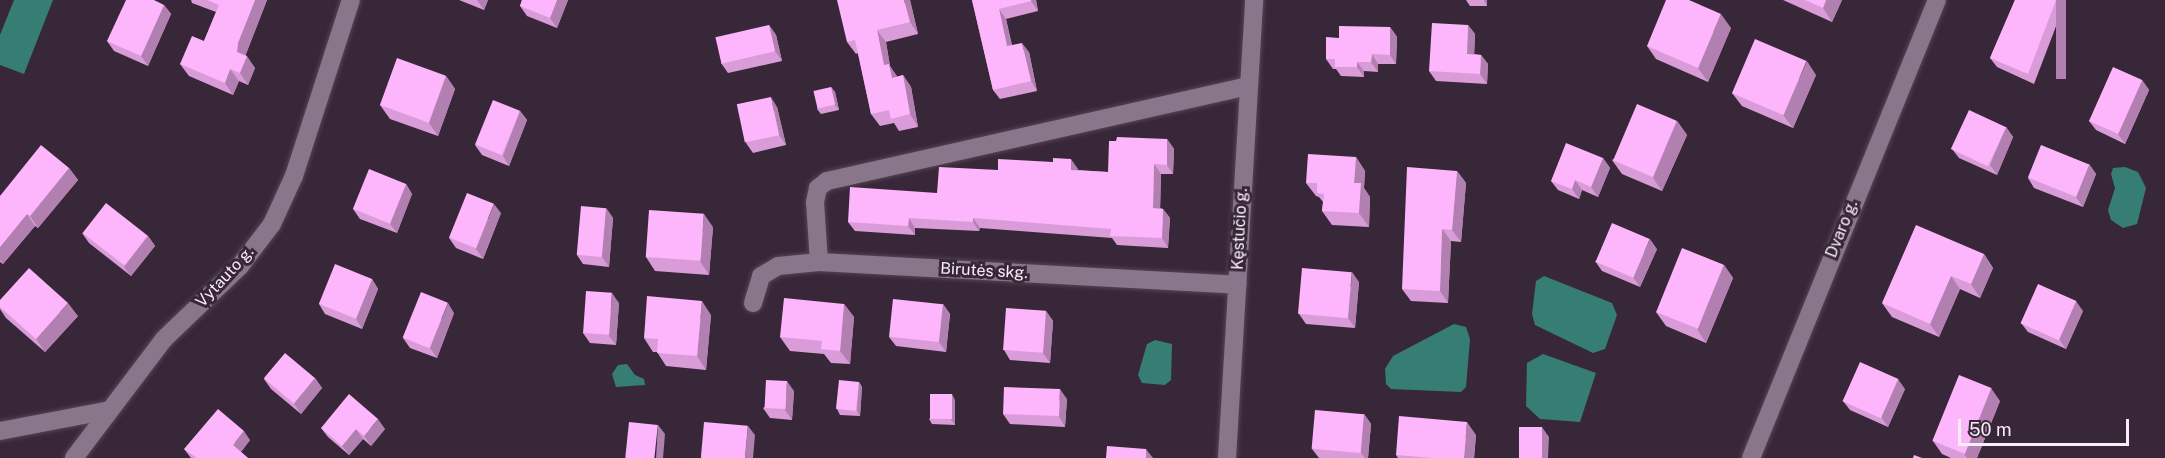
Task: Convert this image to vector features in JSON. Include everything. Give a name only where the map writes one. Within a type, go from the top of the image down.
[{"type":"street","name":"Vytauto g.","points":[[74,458],[164,339],[240,266],[272,224],[294,176],[351,0]]},
{"type":"street","name":"Kęstučio g.","points":[[1227,458],[1254,0]]},
{"type":"street","name":"Dvaro g.","points":[[1751,458],[1937,0]]},
{"type":"street","points":[[819,262],[815,202],[818,188],[827,181],[1248,86]]},
{"type":"street","name":"Birutės skg.","points":[[753,303],[761,276],[778,266],[819,262],[1237,285]]},
{"type":"street","points":[[0,431],[110,410]]},
{"type":"shaded area","points":[[14,0],[53,0],[24,74],[0,65],[0,35]]},
{"type":"shaded area","points":[[2125,167],[2138,172],[2146,188],[2137,224],[2123,228],[2111,220],[2108,210],[2115,188],[2111,174],[2113,168]]},
{"type":"shaded area","points":[[1544,276],[1612,303],[1617,315],[1605,349],[1593,353],[1535,325],[1532,314],[1536,281]]},
{"type":"shaded area","points":[[1454,324],[1466,327],[1470,339],[1466,387],[1461,392],[1391,389],[1386,384],[1385,369],[1393,356]]},
{"type":"shaded area","points":[[1155,340],[1172,344],[1171,380],[1165,385],[1142,383],[1138,375],[1147,344]]},
{"type":"shaded area","points":[[1543,354],[1596,373],[1580,422],[1540,419],[1526,406],[1527,363]]},
{"type":"shaded area","points":[[627,364],[635,375],[644,379],[645,385],[616,387],[612,374],[618,365]]},
{"type":"building","points":[[126,0],[154,0],[164,5],[141,56],[107,41]]},
{"type":"building","points":[[207,0],[255,0],[238,43],[237,52],[247,56],[240,73],[230,69],[225,83],[180,64],[192,36],[204,41],[219,5]]},
{"type":"building","points":[[522,0],[557,0],[550,18],[520,6]]},
{"type":"building","points":[[837,0],[904,0],[910,22],[877,30],[884,65],[889,64],[892,78],[903,75],[910,114],[891,119],[889,110],[871,114],[855,40],[847,42]]},
{"type":"building","points":[[972,0],[1031,0],[999,9],[1007,46],[1022,43],[1031,81],[993,90]]},
{"type":"building","points":[[1666,0],[1689,0],[1721,14],[1698,68],[1647,46]]},
{"type":"building","points":[[1805,0],[1826,0],[1823,8]]},
{"type":"building","points":[[2015,0],[2056,0],[2028,74],[1990,58]]},
{"type":"building","points":[[1432,23],[1468,25],[1467,54],[1481,55],[1480,74],[1429,71]]},
{"type":"building","points":[[769,25],[775,51],[721,64],[715,37]]},
{"type":"building","points":[[1339,26],[1390,27],[1390,55],[1372,54],[1371,62],[1357,62],[1357,67],[1335,67],[1335,59],[1326,59],[1326,37],[1339,38]]},
{"type":"building","points":[[1755,39],[1807,61],[1783,115],[1732,93]]},
{"type":"building","points":[[397,58],[446,76],[429,123],[380,105]]},
{"type":"building","points":[[2113,67],[2142,80],[2118,134],[2089,121]]},
{"type":"building","points":[[831,87],[835,105],[818,109],[813,91]]},
{"type":"building","points":[[771,97],[779,135],[745,142],[737,104]]},
{"type":"building","points":[[493,100],[520,111],[502,155],[475,145]]},
{"type":"building","points":[[1637,104],[1677,121],[1653,177],[1613,160]]},
{"type":"building","points":[[1969,110],[2006,127],[1988,166],[1951,149]]},
{"type":"building","points":[[1117,137],[1167,139],[1167,165],[1154,164],[1153,208],[1163,209],[1162,238],[1110,236],[1111,229],[973,218],[973,222],[909,218],[908,226],[848,222],[850,187],[937,193],[939,167],[998,170],[998,159],[1053,162],[1053,158],[1071,159],[1071,170],[1108,172],[1109,141],[1116,141]]},
{"type":"building","points":[[1566,143],[1603,158],[1591,187],[1575,180],[1572,189],[1551,181]]},
{"type":"building","points":[[41,145],[69,168],[30,216],[27,214],[0,247],[0,196]]},
{"type":"building","points":[[2041,145],[2089,164],[2076,197],[2028,177]]},
{"type":"building","points":[[1308,154],[1356,157],[1354,183],[1361,183],[1359,213],[1322,211],[1324,194],[1317,193],[1317,183],[1306,183]]},
{"type":"building","points":[[1407,167],[1457,171],[1452,230],[1442,229],[1440,291],[1402,289]]},
{"type":"building","points":[[369,169],[406,184],[390,224],[353,209]]},
{"type":"building","points":[[467,193],[494,204],[476,248],[449,238]]},
{"type":"building","points":[[106,203],[148,236],[124,266],[83,233]]},
{"type":"building","points":[[581,206],[606,208],[602,257],[577,255]]},
{"type":"building","points":[[649,210],[704,214],[701,261],[646,257]]},
{"type":"building","points":[[1612,223],[1650,239],[1633,278],[1596,262]]},
{"type":"building","points":[[1916,225],[1984,254],[1971,284],[1951,276],[1930,324],[1882,303]]},
{"type":"building","points":[[1682,248],[1724,265],[1698,329],[1656,312]]},
{"type":"building","points":[[335,264],[372,279],[356,319],[319,304]]},
{"type":"building","points":[[29,268],[68,303],[36,339],[0,307],[0,300]]},
{"type":"building","points":[[1302,268],[1352,272],[1348,318],[1298,314]]},
{"type":"building","points":[[2038,284],[2076,301],[2059,340],[2021,323]]},
{"type":"building","points":[[586,291],[612,293],[609,335],[583,333]]},
{"type":"building","points":[[421,292],[448,303],[430,348],[403,337]]},
{"type":"building","points":[[647,296],[702,301],[697,356],[657,353],[658,339],[644,338]]},
{"type":"building","points":[[784,298],[844,304],[840,351],[821,349],[822,341],[780,337]]},
{"type":"building","points":[[893,299],[943,304],[939,342],[889,337]]},
{"type":"building","points":[[1006,308],[1046,311],[1043,353],[1003,350]]},
{"type":"building","points":[[285,353],[315,378],[294,403],[264,378]]},
{"type":"building","points":[[1860,362],[1898,379],[1881,418],[1843,401]]},
{"type":"building","points":[[1959,375],[1991,388],[1965,454],[1932,441]]},
{"type":"building","points":[[766,380],[787,381],[786,409],[765,408]]},
{"type":"building","points":[[839,380],[859,382],[856,411],[836,409]]},
{"type":"building","points":[[1004,387],[1060,389],[1059,416],[1003,414]]},
{"type":"building","points":[[349,394],[378,419],[364,436],[356,429],[342,446],[321,428]]},
{"type":"building","points":[[930,394],[952,394],[952,419],[930,419]]},
{"type":"building","points":[[218,409],[244,431],[233,445],[248,458],[197,458],[184,449]]},
{"type":"building","points":[[1315,410],[1364,414],[1360,453],[1312,449]]},
{"type":"building","points":[[1399,416],[1467,422],[1464,458],[1396,455]]},
{"type":"building","points":[[629,422],[658,425],[654,458],[625,458]]},
{"type":"building","points":[[704,422],[748,426],[745,458],[701,458]]},
{"type":"building","points":[[1519,427],[1542,427],[1542,458],[1519,458]]},
{"type":"building","points":[[1107,446],[1146,449],[1146,458],[1106,458]]}]
